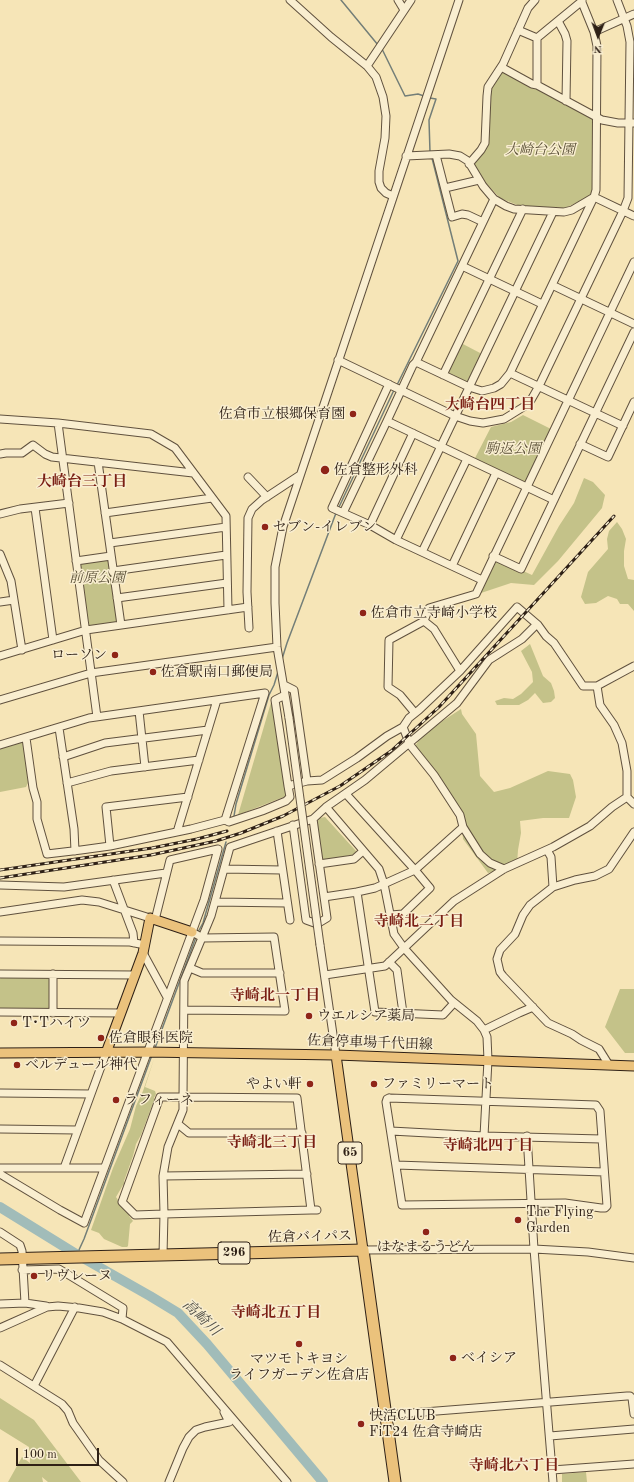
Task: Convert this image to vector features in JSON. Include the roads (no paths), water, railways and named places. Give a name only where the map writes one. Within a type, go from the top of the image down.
[{"type":"highway","name":"佐倉バイパス","points":[[0,1259],[363,1250],[395,1482]]},
{"type":"main road","points":[[106,1053],[144,949],[152,919],[192,932]]},
{"type":"main road","name":"佐倉停車場千代田線","points":[[0,1053],[147,1052],[336,1055],[634,1066]]},
{"type":"main road","name":"65","points":[[336,1055],[363,1250]]},
{"type":"street","points":[[290,0],[331,37],[367,66],[376,77],[380,85],[386,116],[385,138],[379,170],[379,182],[381,188],[386,193],[393,196]]},
{"type":"street","points":[[398,0],[404,10]]},
{"type":"street","points":[[367,66],[411,0]]},
{"type":"street","points":[[336,1055],[289,718],[277,647],[274,584],[275,567],[283,527],[459,0]]},
{"type":"street","points":[[469,164],[481,150],[484,143],[486,96],[488,87],[508,55],[528,8],[535,0]]},
{"type":"street","points":[[338,360],[455,416],[470,421],[483,423],[504,419],[525,406],[536,394],[628,198],[631,123],[630,42],[625,18],[617,0]]},
{"type":"street","points":[[416,362],[469,387],[482,391],[494,388],[501,384],[510,373],[594,197],[596,190],[597,46],[594,32],[582,1],[537,38]]},
{"type":"street","points":[[594,32],[634,14]]},
{"type":"street","points":[[558,21],[565,34],[567,42],[566,101]]},
{"type":"street","points":[[518,30],[537,38]]},
{"type":"street","points":[[537,38],[537,85]]},
{"type":"street","points":[[501,66],[532,84],[537,85],[596,116],[611,122],[631,123]]},
{"type":"street","points":[[406,156],[449,154],[460,156],[469,164],[483,186],[494,199],[506,206],[523,209],[564,212],[572,210],[594,197]]},
{"type":"street","points":[[436,155],[452,217],[462,214],[468,215],[483,222]]},
{"type":"street","points":[[444,188],[479,180]]},
{"type":"street","points":[[594,197],[634,216]]},
{"type":"street","points":[[343,513],[494,199]]},
{"type":"street","points":[[443,375],[523,209]]},
{"type":"street","points":[[396,540],[553,212]]},
{"type":"street","points":[[415,714],[400,695],[388,687],[389,640],[424,621],[429,608],[476,594],[634,262]]},
{"type":"street","points":[[462,266],[542,304]]},
{"type":"street","points":[[552,285],[634,324]]},
{"type":"street","points":[[493,556],[521,569],[634,332]]},
{"type":"street","points":[[510,373],[623,426]]},
{"type":"street","points":[[389,384],[332,508],[482,580]]},
{"type":"street","points":[[580,444],[608,457],[634,402]]},
{"type":"street","points":[[0,420],[58,423],[150,434],[176,448],[226,516],[228,610]]},
{"type":"street","points":[[387,421],[554,500]]},
{"type":"street","points":[[58,423],[97,717]]},
{"type":"street","points":[[370,525],[413,433]]},
{"type":"street","points":[[0,454],[22,453],[33,445],[45,454],[52,457],[194,472]]},
{"type":"street","points":[[422,552],[467,459]]},
{"type":"street","points":[[98,462],[121,625]]},
{"type":"street","points":[[452,566],[496,473]]},
{"type":"street","points":[[249,628],[247,592],[248,518],[252,509],[300,475]]},
{"type":"street","points":[[248,476],[267,497]]},
{"type":"street","points":[[105,513],[212,498]]},
{"type":"street","points":[[0,514],[69,504]]},
{"type":"street","points":[[35,508],[53,640]]},
{"type":"street","points":[[110,543],[226,527]]},
{"type":"street","points":[[0,554],[11,582],[22,650]]},
{"type":"street","points":[[114,571],[226,555]]},
{"type":"street","points":[[76,561],[111,556]]},
{"type":"street","points":[[117,598],[227,583]]},
{"type":"street","points":[[0,602],[14,600]]},
{"type":"street","points":[[0,656],[86,630],[248,607]]},
{"type":"street","points":[[288,786],[307,781],[322,780],[357,758],[386,736],[403,727],[409,718],[460,671],[517,607],[554,643],[582,686],[597,686],[634,666]]},
{"type":"street","points":[[424,621],[434,629],[460,671]]},
{"type":"street","points":[[163,1255],[163,1176],[168,1147],[183,1110],[184,981],[203,938],[215,902],[230,847],[313,819],[326,807],[365,780],[410,743],[439,716],[457,703],[489,660],[522,639],[536,624]]},
{"type":"street","points":[[0,700],[91,673],[277,647]]},
{"type":"street","points":[[284,685],[294,690],[307,781]]},
{"type":"street","points":[[597,686],[600,705],[614,725],[622,743],[627,771],[627,798],[634,804]]},
{"type":"street","points":[[0,745],[97,717],[265,693],[226,820]]},
{"type":"street","points":[[26,738],[36,802],[37,819],[47,854],[110,846],[226,820],[229,822],[255,814],[286,801],[290,797],[275,700],[285,695]]},
{"type":"street","points":[[177,832],[217,700]]},
{"type":"street","points":[[139,711],[145,767]]},
{"type":"street","points":[[403,727],[410,745],[434,775],[460,815],[463,827],[480,854],[490,863],[504,869]]},
{"type":"street","points":[[59,728],[74,829],[75,851]]},
{"type":"street","points":[[63,757],[105,743],[208,730]]},
{"type":"street","points":[[67,783],[111,771],[199,760]]},
{"type":"street","points":[[346,794],[430,888],[403,914],[391,915]]},
{"type":"street","points":[[110,846],[106,807],[188,797]]},
{"type":"street","points":[[325,976],[385,966],[454,901],[504,869],[547,850],[590,826],[612,807],[627,798]]},
{"type":"street","points":[[326,807],[379,869],[384,884],[394,934],[404,948],[454,1002],[477,1021],[484,1030],[487,1037],[488,1060],[484,1136]]},
{"type":"street","points":[[313,819],[327,918],[317,924]]},
{"type":"street","points":[[293,825],[306,920],[317,924]]},
{"type":"street","points":[[324,897],[375,888],[415,870],[463,827]]},
{"type":"street","points":[[277,831],[290,920]]},
{"type":"street","points":[[609,1065],[599,1049],[548,1023],[500,972],[498,955],[500,950],[515,934],[530,905],[553,887],[595,876],[609,869],[634,832]]},
{"type":"street","points":[[0,912],[82,900],[99,902],[152,919],[170,860],[218,849],[204,900],[84,1222],[60,1210],[0,1174]]},
{"type":"street","points":[[547,850],[551,857],[553,887]]},
{"type":"street","points":[[319,864],[354,859],[363,851]]},
{"type":"street","points":[[224,869],[282,870]]},
{"type":"street","points":[[0,885],[64,887],[166,873]]},
{"type":"street","points":[[113,880],[133,933],[134,943]]},
{"type":"street","points":[[357,892],[375,1012],[443,1015],[454,1002]]},
{"type":"street","points":[[215,902],[287,903]]},
{"type":"street","points":[[184,1010],[285,1011],[274,937],[203,938],[192,932]]},
{"type":"street","points":[[0,941],[134,943],[144,949],[167,996]]},
{"type":"street","points":[[389,962],[397,970],[403,1013]]},
{"type":"street","points":[[190,968],[202,973],[280,973]]},
{"type":"street","points":[[0,974],[135,975]]},
{"type":"street","points":[[53,974],[53,1012]]},
{"type":"street","points":[[484,1030],[534,1007]]},
{"type":"street","points":[[0,1012],[121,1013]]},
{"type":"street","points":[[64,1168],[106,1053]]},
{"type":"street","points":[[0,1093],[91,1094]]},
{"type":"street","points":[[160,1097],[183,1097],[297,1098],[307,1174],[314,1210],[135,1215],[122,1202],[160,1097]]},
{"type":"street","points":[[386,1098],[486,1101],[596,1105],[600,1111],[607,1206],[605,1208],[565,1203],[532,1203],[402,1206],[386,1098]]},
{"type":"street","points":[[178,1124],[190,1133],[302,1133]]},
{"type":"street","points":[[0,1129],[77,1130]]},
{"type":"street","points":[[391,1131],[484,1136],[601,1139]]},
{"type":"street","points":[[527,1136],[534,1248],[553,1482]]},
{"type":"street","points":[[396,1165],[604,1172]]},
{"type":"street","points":[[0,1168],[104,1168]]},
{"type":"street","points":[[163,1176],[307,1174]]},
{"type":"street","points":[[0,1232],[20,1245],[25,1303]]},
{"type":"street","points":[[363,1250],[534,1248],[588,1252],[634,1258]]},
{"type":"street","points":[[22,1270],[60,1269],[123,1308],[122,1319]]},
{"type":"street","points":[[0,1304],[25,1303],[46,1306],[75,1307],[103,1312],[122,1319],[167,1342],[287,1482]]},
{"type":"street","points":[[0,1328],[46,1306]]},
{"type":"street","points":[[34,1386],[75,1307]]},
{"type":"street","points":[[0,1365],[62,1404],[68,1411],[73,1423],[99,1460],[123,1482]]},
{"type":"street","points":[[386,1415],[630,1396],[633,1401],[634,1414]]},
{"type":"street","points":[[169,1482],[183,1448],[189,1437],[196,1430],[229,1422],[221,1404]]},
{"type":"street","points":[[550,1436],[634,1429]]},
{"type":"street","points":[[552,1470],[634,1464]]},
{"type":"waterway","points":[[341,0],[378,45]]},
{"type":"waterway","points":[[382,49],[405,96],[418,94],[424,96]]},
{"type":"waterway","points":[[430,98],[436,99],[429,120],[430,152]]},
{"type":"waterway","points":[[397,385],[458,261],[432,158]]},
{"type":"waterway","points":[[339,507],[394,390]]},
{"type":"waterway","points":[[282,659],[336,513]]},
{"type":"waterway","points":[[234,816],[236,804],[269,695],[278,672]]},
{"type":"waterway","points":[[198,932],[203,923],[226,842]]},
{"type":"waterway","points":[[155,1048],[196,937]]},
{"type":"waterway","points":[[78,1252],[152,1055]]},
{"type":"waterway","name":"高崎川","points":[[0,1207],[76,1254],[178,1313],[207,1344],[323,1482]]},
{"type":"railway","points":[[0,878],[151,855],[216,841],[241,833],[283,816],[340,786],[391,751],[439,707],[614,516]]},
{"type":"railway","points":[[0,870],[152,848],[227,831]]},
{"type":"place","name":"佐倉市立根郷保育園","points":[[353,414]]},
{"type":"place","name":"佐倉整形外科","points":[[325,470]]},
{"type":"place","name":"セブン-イレブン","points":[[265,527]]},
{"type":"place","name":"佐倉市立寺崎小学校","points":[[363,613]]},
{"type":"place","name":"ローソン","points":[[115,655]]},
{"type":"place","name":"佐倉駅南口郵便局","points":[[153,672]]},
{"type":"place","name":"ウエルシア薬局","points":[[309,1016]]},
{"type":"place","name":"T･Tハイツ","points":[[14,1023]]},
{"type":"place","name":"佐倉眼科医院","points":[[101,1038]]},
{"type":"place","name":"ベルデュール神代","points":[[17,1065]]},
{"type":"place","name":"やよい軒","points":[[310,1084]]},
{"type":"place","name":"ファミリーマート","points":[[374,1084]]},
{"type":"place","name":"ラフィーネ","points":[[116,1100]]},
{"type":"place","name":"The Flying Garden","points":[[518,1220]]},
{"type":"place","name":"はなまるうどん","points":[[426,1232]]},
{"type":"place","name":"リヴレーヌ","points":[[34,1276]]},
{"type":"place","name":"マツモトキヨシ ライフガーデン佐倉店","points":[[299,1344]]},
{"type":"place","name":"ベイシア","points":[[453,1358]]},
{"type":"place","name":"快活CLUB FiT24 佐倉寺崎店","points":[[361,1424]]},
{"type":"district","name":"大崎台四丁目","points":[[490,405]]},
{"type":"district","name":"大崎台三丁目","points":[[82,482]]},
{"type":"district","name":"寺崎北二丁目","points":[[419,922]]},
{"type":"district","name":"寺崎北一丁目","points":[[275,996]]},
{"type":"district","name":"寺崎北三丁目","points":[[272,1143]]},
{"type":"district","name":"寺崎北四丁目","points":[[488,1146]]},
{"type":"district","name":"寺崎北五丁目","points":[[276,1313]]},
{"type":"district","name":"寺崎北六丁目","points":[[514,1466]]},
{"type":"park label","name":"大崎台公園","points":[[540,150]]},
{"type":"park label","name":"駒返公園","points":[[513,449]]},
{"type":"park label","name":"前原公園","points":[[97,578]]}]
